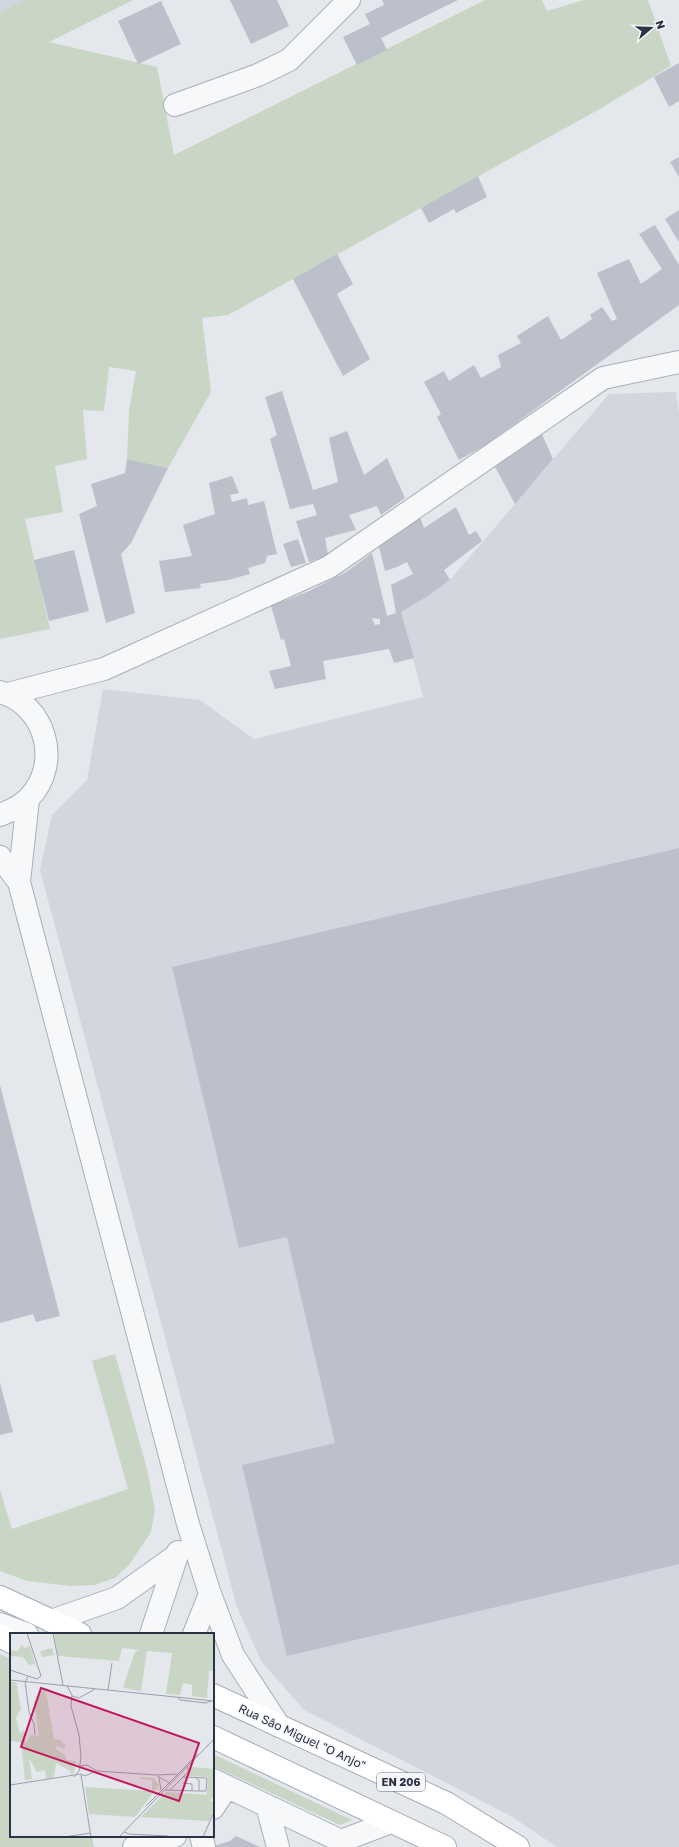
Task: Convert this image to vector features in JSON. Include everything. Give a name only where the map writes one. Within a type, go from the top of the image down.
[{"type":"main road","points":[[0,1597],[78,1633]]},
{"type":"main road","points":[[0,1636],[10,1641]]},
{"type":"main road","name":"Rua São Miguel \"O Anjo\"","points":[[214,1695],[446,1803],[518,1847]]},
{"type":"main road","points":[[214,1737],[445,1847]]},
{"type":"street","points":[[175,105],[258,75],[289,60],[349,0]]},
{"type":"street","points":[[4,693],[104,669],[329,567],[603,378],[679,362]]},
{"type":"street","points":[[0,815],[13,810],[28,799],[42,779],[47,760],[46,740],[39,721],[34,714],[19,700],[4,693]]},
{"type":"street","points":[[28,799],[19,882],[188,1524],[210,1594],[233,1655],[279,1726]]},
{"type":"street","points":[[0,857],[19,882]]},
{"type":"street","points":[[151,1633],[151,1629],[188,1524]]},
{"type":"street","points":[[51,1620],[117,1598],[177,1555]]},
{"type":"street","points":[[194,1633],[210,1594]]},
{"type":"street","points":[[0,1624],[24,1633]]},
{"type":"street","points":[[214,1805],[220,1784],[341,1841],[391,1822]]},
{"type":"street","points":[[267,1806],[278,1847]]},
{"type":"street","points":[[126,1837],[130,1847]]},
{"type":"street","points":[[134,1847],[171,1837]]},
{"type":"street","points":[[201,1837],[204,1847]]},
{"type":"shaded area","points":[[0,0],[24,0],[0,12]]},
{"type":"shaded area","points":[[676,392],[679,413],[679,1847],[557,1847],[511,1816],[304,1710],[261,1661],[237,1607],[40,870],[52,815],[87,780],[103,689],[200,700],[254,739],[423,697],[401,612],[428,596],[450,580],[609,394]]},
{"type":"green space","points":[[24,0],[133,0],[49,42],[157,67],[174,155],[485,0],[542,0],[547,11],[584,0],[648,0],[671,66],[598,110],[228,315],[202,318],[211,392],[168,468],[127,459],[129,411],[136,371],[109,367],[104,411],[83,410],[87,459],[55,466],[63,512],[25,519],[50,629],[0,639],[0,12]]},
{"type":"green space","points":[[115,1354],[147,1469],[155,1510],[151,1532],[129,1565],[115,1578],[94,1585],[71,1586],[27,1581],[0,1571],[0,1490],[12,1529],[128,1489],[92,1361]]},
{"type":"green space","points":[[0,1654],[10,1659],[10,1837],[92,1837],[94,1847],[0,1847]]},
{"type":"green space","points":[[214,1754],[352,1820],[340,1825],[214,1766]]},
{"type":"building","points":[[230,0],[277,0],[289,26],[251,44]]},
{"type":"building","points":[[382,0],[458,0],[381,38],[387,50],[357,65],[343,37],[370,24],[365,14],[384,5]]},
{"type":"building","points":[[161,1],[181,44],[138,64],[118,21]]},
{"type":"building","points":[[679,63],[679,101],[669,107],[654,77]]},
{"type":"building","points":[[679,157],[679,177],[670,162]]},
{"type":"building","points":[[478,176],[487,197],[456,213],[454,209],[429,223],[421,208]]},
{"type":"building","points":[[679,210],[679,242],[665,219]]},
{"type":"building","points":[[655,225],[679,265],[679,305],[484,446],[459,460],[437,417],[441,414],[424,382],[444,371],[449,381],[474,365],[481,378],[501,367],[498,355],[521,343],[517,336],[548,316],[561,340],[592,319],[590,315],[602,307],[612,321],[617,319],[597,273],[629,259],[641,284],[662,269],[639,234]]},
{"type":"building","points":[[337,254],[353,284],[337,294],[370,359],[343,376],[293,279]]},
{"type":"building","points":[[282,391],[313,490],[338,482],[329,438],[347,431],[364,475],[387,458],[405,498],[381,515],[377,506],[349,515],[356,530],[325,538],[328,555],[309,562],[296,521],[317,515],[313,504],[290,509],[270,439],[277,435],[265,397]]},
{"type":"building","points":[[541,432],[553,459],[515,504],[494,465]]},
{"type":"building","points":[[127,459],[168,468],[131,543],[121,554],[135,613],[106,623],[79,514],[97,506],[91,484],[125,473]]},
{"type":"building","points":[[232,476],[239,493],[230,495],[232,502],[247,498],[248,505],[264,501],[277,554],[267,556],[265,563],[248,568],[250,574],[228,580],[200,584],[201,588],[165,592],[159,561],[192,556],[183,525],[215,514],[209,483]]},
{"type":"building","points":[[456,507],[469,535],[476,531],[482,541],[444,570],[450,580],[428,596],[401,612],[414,658],[394,663],[389,649],[323,661],[326,679],[275,689],[269,671],[291,666],[284,639],[281,640],[271,606],[309,591],[346,572],[372,553],[387,616],[396,613],[391,585],[413,574],[407,562],[385,571],[379,547],[420,517],[424,528]],"holes":[[[372,618],[380,619],[380,624],[375,625]]]},
{"type":"building","points":[[298,539],[306,563],[291,567],[283,544]]},
{"type":"building","points":[[74,550],[89,611],[49,621],[34,560]]},
{"type":"building","points":[[679,848],[679,1564],[287,1656],[242,1465],[335,1443],[287,1237],[239,1248],[172,967]]},
{"type":"building","points":[[0,1085],[60,1316],[36,1322],[33,1314],[0,1323]]},
{"type":"building","points":[[0,1383],[13,1432],[0,1435]]},
{"type":"building","points":[[236,1836],[260,1847],[210,1847],[230,1841]]}]
